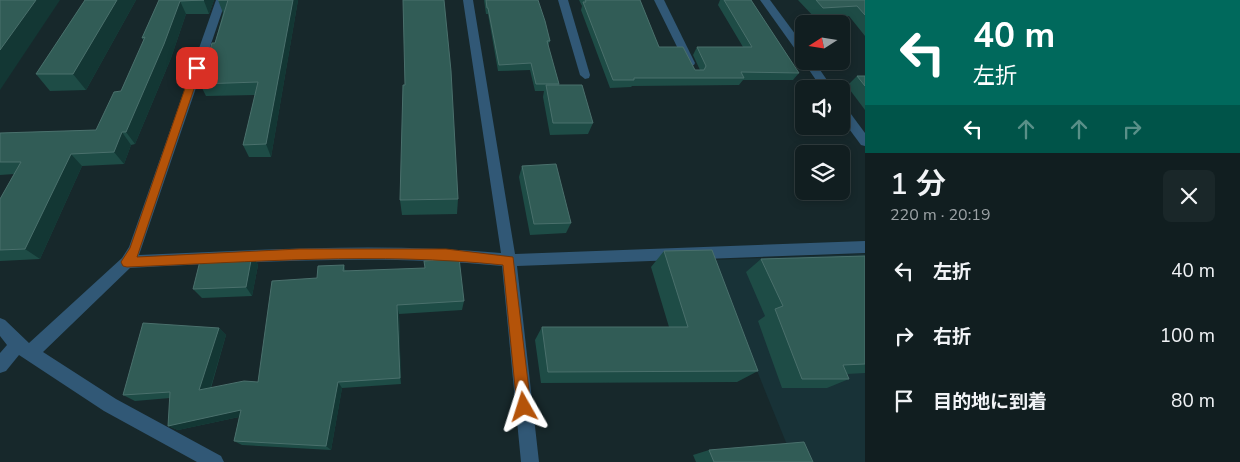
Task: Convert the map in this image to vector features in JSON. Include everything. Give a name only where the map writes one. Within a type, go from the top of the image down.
[{"type":"street","points":[[0,364],[24,349],[127,262],[135,250],[221,0]]},
{"type":"street","points":[[468,0],[509,260],[530,462]]},
{"type":"street","points":[[563,0],[585,75]]},
{"type":"street","points":[[659,0],[695,73]]},
{"type":"street","points":[[765,0],[795,42]]},
{"type":"street","points":[[850,121],[865,142]]},
{"type":"street","points":[[127,262],[299,254],[446,254],[509,260],[865,247]]},
{"type":"street","points":[[0,325],[24,349],[110,405],[215,462]]},
{"type":"shaded area","points":[[865,254],[865,462],[794,462],[712,260]]},
{"type":"building","points":[[0,0],[36,0],[0,50]]},
{"type":"building","points":[[85,0],[117,0],[73,74],[36,74]]},
{"type":"building","points":[[159,0],[204,0],[180,1],[164,44],[126,132],[122,132],[114,152],[71,154],[25,249],[0,250],[0,199],[21,162],[0,162],[0,133],[96,130],[114,92],[121,91]]},
{"type":"building","points":[[228,0],[293,0],[266,144],[243,145],[258,82],[200,84],[212,43],[215,43]]},
{"type":"building","points":[[403,0],[444,0],[451,71],[458,199],[400,200],[403,85],[405,85]]},
{"type":"building","points":[[486,0],[538,0],[550,41],[547,41],[559,84],[536,84],[531,63],[499,65]]},
{"type":"building","points":[[585,0],[640,0],[659,47],[683,47],[695,70],[704,70],[706,66],[697,47],[752,47],[724,0],[751,0],[795,67],[795,70],[799,73],[741,72],[744,78],[634,78],[634,80],[613,80],[583,2],[586,2]]},
{"type":"building","points":[[816,0],[865,0],[865,15],[857,6],[823,8]]},
{"type":"building","points":[[857,76],[865,76],[865,86]]},
{"type":"building","points":[[546,85],[582,85],[593,123],[553,123]]},
{"type":"building","points":[[556,164],[571,223],[534,224],[522,166]]},
{"type":"building","points":[[712,250],[758,371],[548,372],[542,327],[688,327],[664,251]]},
{"type":"building","points":[[252,255],[246,287],[193,289],[201,257]]},
{"type":"building","points":[[865,256],[865,364],[843,365],[849,379],[802,379],[775,309],[783,306],[761,259]]},
{"type":"building","points":[[459,258],[464,301],[397,305],[400,378],[338,382],[326,446],[234,441],[241,410],[168,426],[170,392],[123,395],[143,323],[219,328],[199,390],[244,381],[258,382],[272,281],[317,278],[318,266],[344,265],[343,271],[425,268],[424,261]]},
{"type":"building","points":[[804,442],[813,462],[714,462],[709,450]]},
{"type":"route","points":[[197,68],[135,250],[127,262],[299,254],[446,254],[509,260],[524,407]]}]
